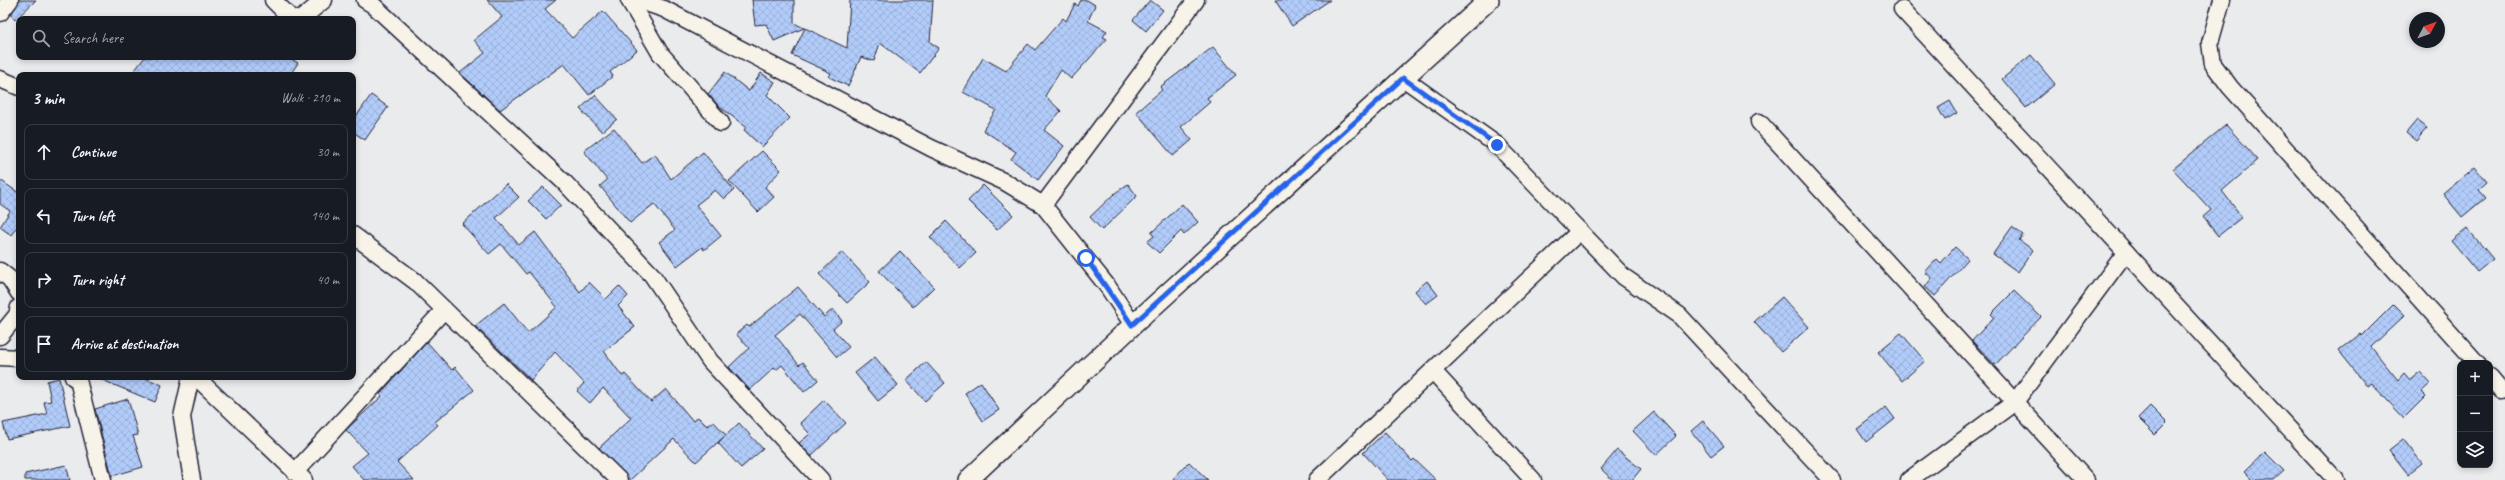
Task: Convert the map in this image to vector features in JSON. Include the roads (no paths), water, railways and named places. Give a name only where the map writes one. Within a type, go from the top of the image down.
[{"type":"street","points":[[0,13],[10,0]]},
{"type":"street","points":[[273,0],[289,16]]},
{"type":"street","points":[[305,16],[324,0]]},
{"type":"street","points":[[365,0],[373,5],[564,182],[652,275],[710,361],[821,480]]},
{"type":"street","points":[[628,0],[660,53],[721,122]]},
{"type":"street","points":[[637,0],[665,4],[931,148],[1005,182],[1043,205],[1108,287],[1132,325]]},
{"type":"street","points":[[1043,205],[1196,0]]},
{"type":"street","points":[[968,480],[1132,325],[1489,0]]},
{"type":"street","points":[[2222,0],[2210,43],[2213,64],[2235,93],[2474,360]]},
{"type":"street","points":[[1902,9],[2336,480]]},
{"type":"street","points":[[1403,78],[1497,145],[1624,277],[1678,315],[1832,480]]},
{"type":"street","points":[[0,79],[16,86]]},
{"type":"street","points":[[1759,122],[2086,480]]},
{"type":"street","points":[[1317,480],[1580,231]]},
{"type":"street","points":[[356,237],[415,281],[619,480]]},
{"type":"street","points":[[1909,480],[2016,402],[2126,252]]},
{"type":"street","points":[[0,271],[10,279],[16,288]]},
{"type":"street","points":[[199,380],[300,476],[444,310]]},
{"type":"street","points":[[0,336],[16,316]]},
{"type":"street","points":[[0,357],[16,358]]},
{"type":"street","points":[[1433,371],[1533,480]]},
{"type":"street","points":[[78,380],[84,398],[103,480]]},
{"type":"street","points":[[190,380],[182,417],[192,480]]},
{"type":"street","points":[[2493,381],[2501,390]]}]
